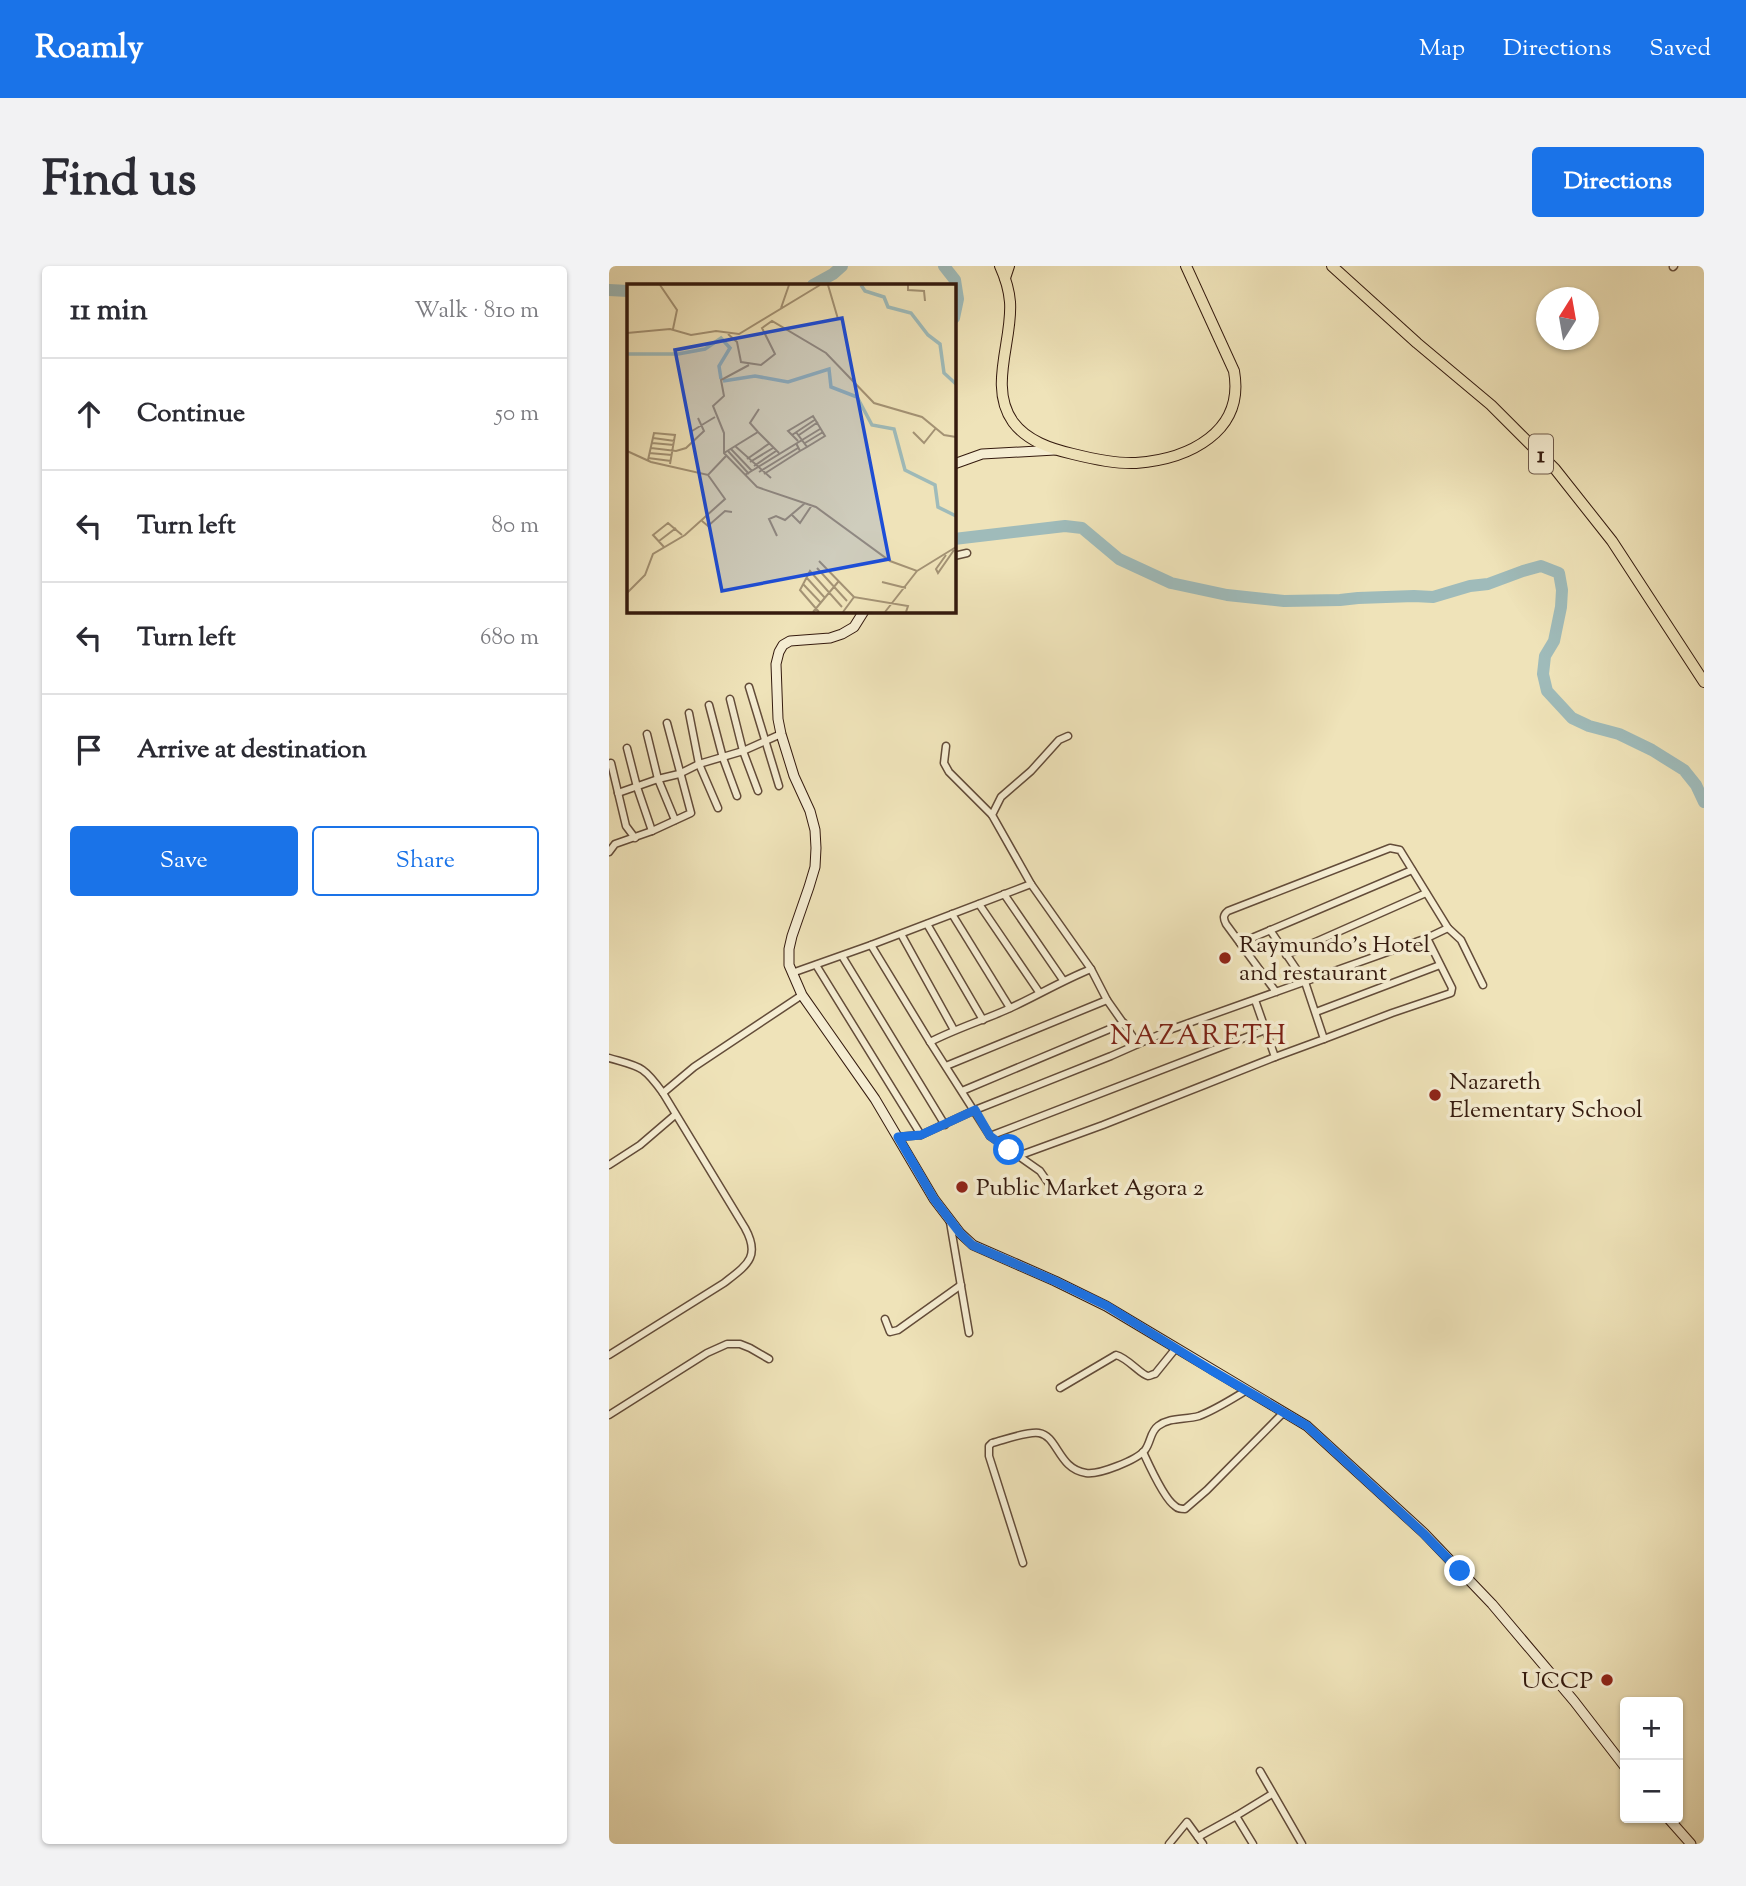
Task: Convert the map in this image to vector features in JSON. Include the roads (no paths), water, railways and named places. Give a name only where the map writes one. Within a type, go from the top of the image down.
[{"type":"main road","points":[[1000,266],[1010,302],[1002,386],[1006,408],[1013,422],[1022,432],[1056,450],[1117,463],[1159,460],[1197,446],[1221,429],[1232,410],[1236,397],[1234,371],[1186,266]]},
{"type":"main road","points":[[1005,278],[1009,266]]},
{"type":"main road","name":"1","points":[[1332,266],[1417,343],[1492,405],[1555,469],[1612,541],[1704,682]]},
{"type":"main road","points":[[955,464],[982,454],[1056,450]]},
{"type":"main road","points":[[864,612],[854,627],[842,634],[830,638],[790,641],[783,645],[776,664],[781,734],[794,776],[810,811],[816,848],[810,887],[792,936],[789,965],[802,995],[857,1071],[934,1199],[972,1245],[1107,1306],[1307,1426],[1442,1552],[1492,1604],[1620,1761]]},
{"type":"main road","points":[[1672,1823],[1691,1844]]},
{"type":"street","points":[[955,556],[967,553]]},
{"type":"street","points":[[749,687],[779,786]]},
{"type":"street","points":[[730,699],[743,751],[758,791]]},
{"type":"street","points":[[709,705],[723,758],[737,796]]},
{"type":"street","points":[[689,713],[699,764],[718,808]]},
{"type":"street","points":[[609,852],[615,844],[691,813],[667,723]]},
{"type":"street","points":[[647,734],[659,779],[675,820]]},
{"type":"street","points":[[618,793],[743,751],[781,734]]},
{"type":"street","points":[[992,815],[1001,797],[1031,771],[1059,740],[1068,736]]},
{"type":"street","points":[[946,746],[944,763],[949,772],[992,815],[1031,884],[1091,969],[1107,1000],[1138,1044]]},
{"type":"street","points":[[627,748],[652,831]]},
{"type":"street","points":[[611,763],[628,830],[635,838]]},
{"type":"street","points":[[1276,992],[1224,920],[1225,914],[1390,848],[1400,849],[1448,928],[1461,940],[1483,985]]},
{"type":"street","points":[[1240,943],[1412,870]]},
{"type":"street","points":[[792,973],[1031,884]]},
{"type":"street","points":[[1286,956],[1426,893]]},
{"type":"street","points":[[1005,894],[1063,980]]},
{"type":"street","points":[[979,904],[1039,992]]},
{"type":"street","points":[[952,914],[1010,1008]]},
{"type":"street","points":[[927,924],[983,1020]]},
{"type":"street","points":[[898,1137],[921,1135],[1172,1029],[1448,928]]},
{"type":"street","points":[[1270,930],[1305,982],[1324,1039]]},
{"type":"street","points":[[901,934],[954,1030]]},
{"type":"street","points":[[1018,1156],[1275,1057],[1451,993],[1452,988],[1427,937]]},
{"type":"street","points":[[871,945],[990,1136],[1039,1171],[1054,1191]]},
{"type":"street","points":[[842,956],[945,1125]]},
{"type":"street","points":[[816,965],[921,1135]]},
{"type":"street","points":[[1315,1012],[1440,965]]},
{"type":"street","points":[[930,1042],[1091,969]]},
{"type":"street","points":[[663,1093],[694,1067],[802,995]]},
{"type":"street","points":[[946,1066],[1107,1000]]},
{"type":"street","points":[[1255,1000],[1275,1057]]},
{"type":"street","points":[[962,1090],[1124,1023]]},
{"type":"street","points":[[990,1136],[1265,1030]]},
{"type":"street","points":[[609,1058],[644,1069],[649,1074],[752,1241],[752,1254],[742,1269],[609,1355]]},
{"type":"street","points":[[609,1165],[640,1145],[675,1115]]},
{"type":"street","points":[[950,1220],[969,1333]]},
{"type":"street","points":[[885,1319],[890,1332],[898,1330],[961,1285]]},
{"type":"street","points":[[609,1415],[707,1353],[727,1344],[740,1344],[769,1359]]},
{"type":"street","points":[[1060,1388],[1116,1355],[1125,1358],[1146,1375],[1154,1374],[1175,1348]]},
{"type":"street","points":[[1023,1563],[989,1457],[988,1451],[992,1443],[1030,1433],[1043,1433],[1049,1437],[1065,1463],[1088,1474],[1107,1470],[1143,1452],[1154,1430],[1159,1426],[1180,1418],[1198,1416],[1247,1390]]},
{"type":"street","points":[[1143,1452],[1171,1503],[1177,1508],[1185,1509],[1284,1412]]},
{"type":"street","points":[[1260,1770],[1302,1844]]},
{"type":"street","points":[[1198,1837],[1272,1794]]},
{"type":"street","points":[[1237,1816],[1253,1844]]},
{"type":"street","points":[[1170,1844],[1187,1822],[1203,1844]]},
{"type":"waterway","points":[[815,284],[842,266]]},
{"type":"waterway","points":[[944,266],[955,280],[958,299],[955,313]]},
{"type":"waterway","points":[[609,290],[627,291]]},
{"type":"waterway","points":[[955,539],[1065,526],[1082,528],[1119,559],[1171,583],[1227,595],[1284,601],[1433,597],[1470,586],[1488,584],[1541,566],[1559,573],[1562,590],[1554,641],[1545,656],[1543,674],[1547,691],[1572,718],[1619,734],[1684,770],[1696,785],[1704,802]]},
{"type":"place","name":"Raymundo's Hotel and restaurant","points":[[1225,958]]},
{"type":"place","name":"Nazareth Elementary School","points":[[1435,1095]]},
{"type":"place","name":"Public Market Agora 2","points":[[962,1187]]},
{"type":"place","name":"UCCP","points":[[1607,1680]]},
{"type":"district","name":"NAZARETH","points":[[1199,1034]]}]
